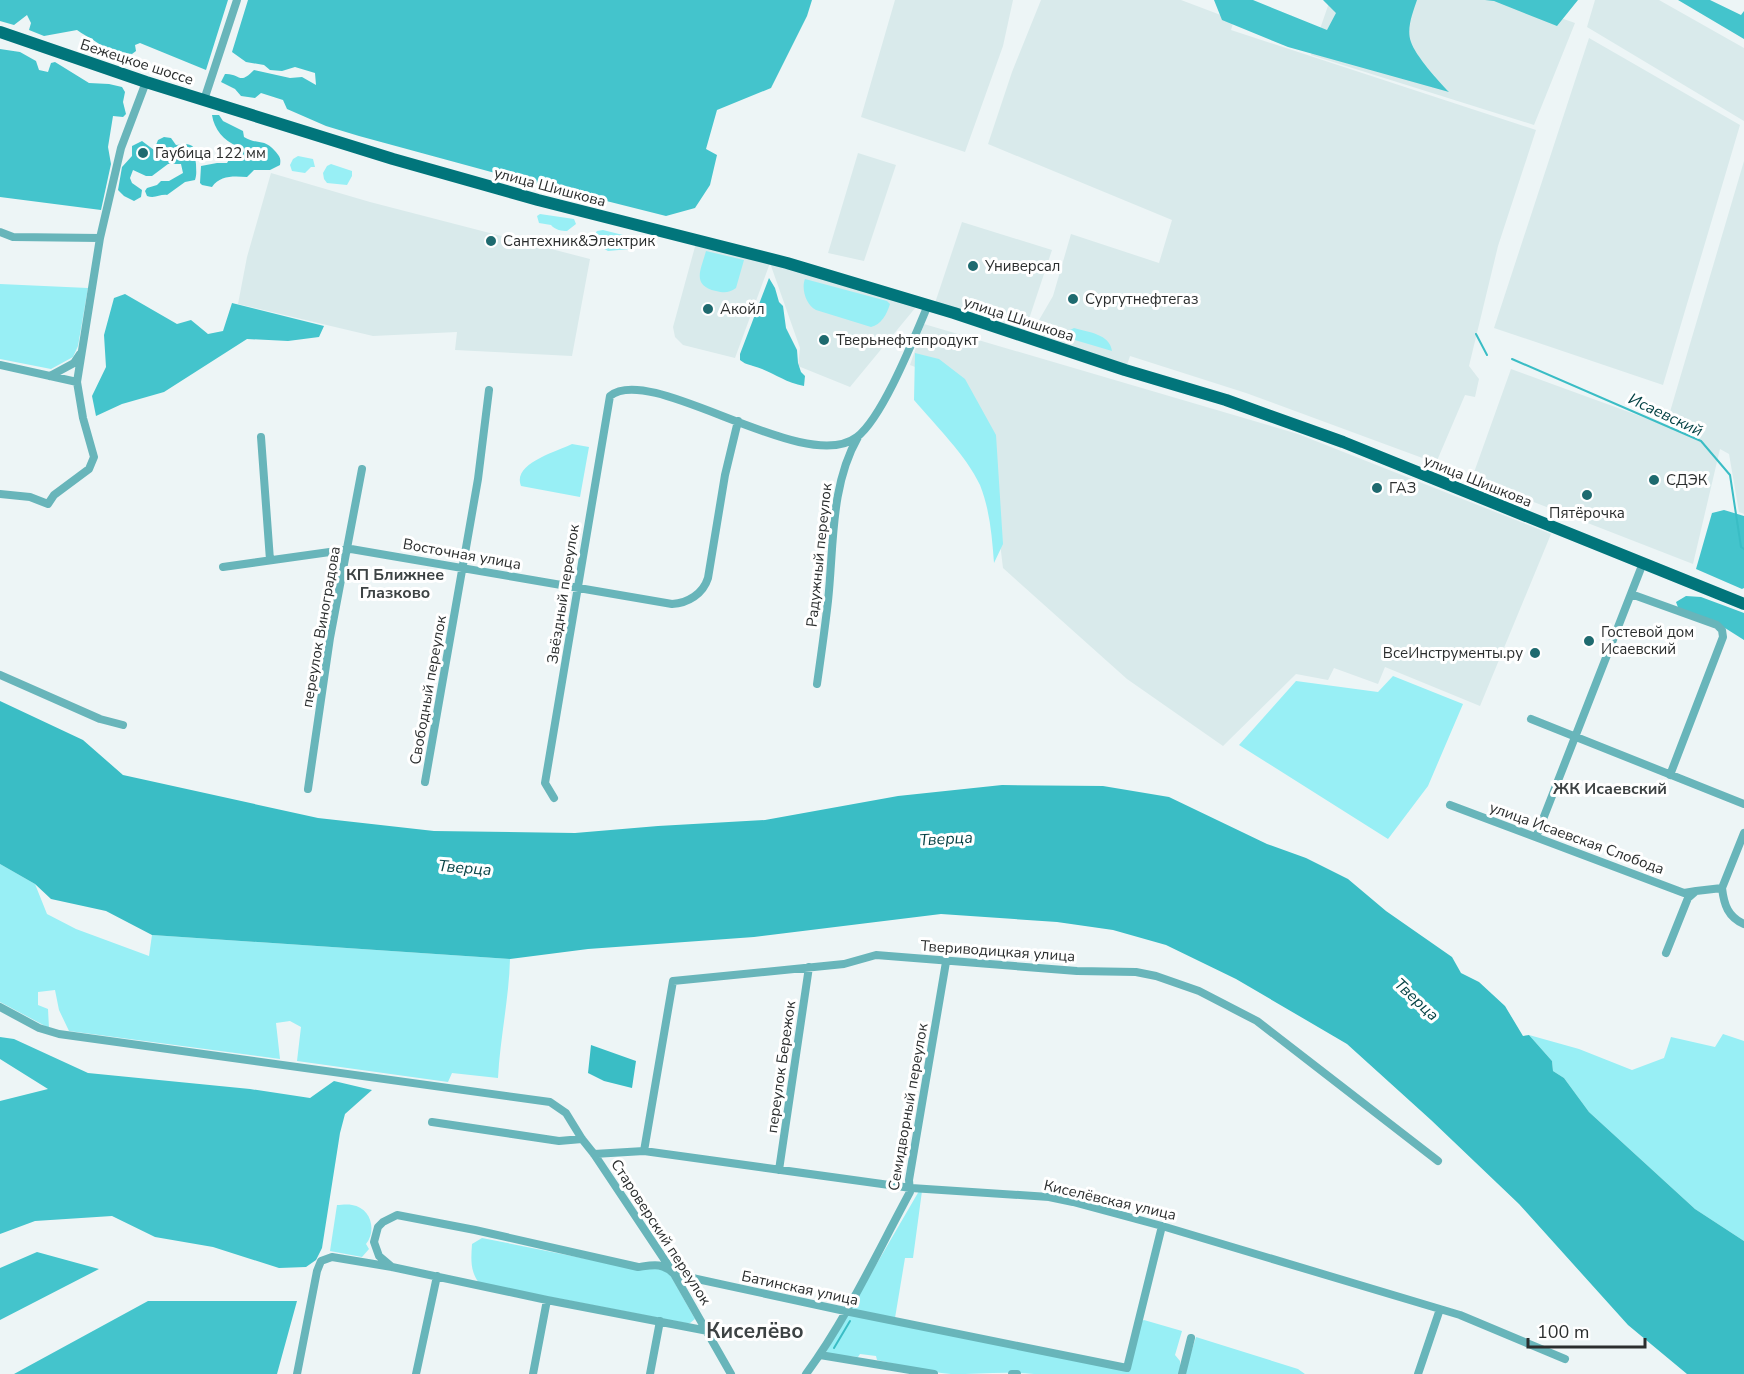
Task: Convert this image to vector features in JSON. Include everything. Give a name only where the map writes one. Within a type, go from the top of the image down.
[{"type":"main road","name":"Бежецкое шоссе","points":[[0,32],[146,82],[266,119]]},
{"type":"main road","name":"улица Шишкова","points":[[266,119],[456,178],[753,254],[928,305],[1125,370],[1226,400],[1314,431],[1744,604]]},
{"type":"street","points":[[204,100],[237,0]]},
{"type":"street","points":[[0,494],[30,497],[48,504],[54,495],[88,470],[94,457],[83,418],[77,382],[100,238],[121,148],[146,82]]},
{"type":"street","points":[[0,232],[13,237],[100,238]]},
{"type":"street","name":"Радужный переулок","points":[[817,684],[828,603],[838,494],[848,456],[882,401],[908,352],[928,305]]},
{"type":"street","points":[[50,376],[74,363],[82,352]]},
{"type":"street","points":[[0,365],[77,382]]},
{"type":"street","name":"Звёздный переулок","points":[[554,798],[545,783],[566,669],[608,400],[613,393],[628,389],[666,396],[738,421]]},
{"type":"street","name":"Свободный переулок","points":[[425,782],[464,567],[489,390]]},
{"type":"street","points":[[738,421],[782,437],[823,446],[839,446],[861,433]]},
{"type":"street","name":"Восточная улица","points":[[223,567],[347,549],[672,604],[684,602],[703,590],[708,578],[725,475],[738,421]]},
{"type":"street","points":[[261,437],[270,560]]},
{"type":"street","name":"переулок Виноградова","points":[[308,789],[330,638],[362,469]]},
{"type":"street","points":[[1536,837],[1643,563]]},
{"type":"street","points":[[1631,594],[1717,625],[1722,630],[1723,637],[1670,775]]},
{"type":"street","points":[[0,675],[100,719],[123,725]]},
{"type":"street","points":[[1530,719],[1744,804]]},
{"type":"street","name":"улица Исаевская Слобода","points":[[1450,805],[1684,892],[1722,888]]},
{"type":"street","points":[[1744,833],[1722,888],[1728,911],[1744,924]]},
{"type":"street","points":[[1666,953],[1688,898],[1696,891]]},
{"type":"street","name":"Твериводицкая улица","points":[[644,1151],[673,981],[844,964],[876,955],[1077,971],[1136,972],[1156,976],[1199,991],[1257,1021],[1438,1161]]},
{"type":"street","name":"Семидворный переулок","points":[[806,1374],[820,1355],[845,1311],[911,1188],[909,1180],[946,962]]},
{"type":"street","name":"переулок Бережок","points":[[779,1170],[809,967]]},
{"type":"street","name":"Староверский переулок","points":[[0,1007],[39,1028],[59,1034],[550,1102],[566,1113],[674,1274],[731,1374]]},
{"type":"street","points":[[432,1122],[559,1141],[582,1139]]},
{"type":"street","name":"Киселёвская улица","points":[[594,1154],[644,1151],[911,1188],[1049,1197],[1162,1226],[1460,1315],[1565,1359]]},
{"type":"street","name":"Батинская улица","points":[[392,1266],[379,1257],[374,1242],[378,1227],[383,1221],[397,1215],[638,1267],[658,1264],[667,1267],[674,1274],[1127,1368],[1162,1226]]},
{"type":"street","points":[[297,1374],[317,1271],[321,1261],[332,1257],[392,1266],[547,1300],[708,1331]]},
{"type":"street","points":[[416,1374],[437,1276]]},
{"type":"street","points":[[533,1374],[547,1300]]},
{"type":"street","points":[[1418,1374],[1440,1309]]},
{"type":"street","points":[[650,1374],[660,1321]]},
{"type":"street","points":[[1182,1374],[1191,1338]]},
{"type":"street","points":[[820,1355],[934,1374]]},
{"type":"street","points":[[1012,1374],[1017,1374]]},
{"type":"shaded area","points":[[0,0],[228,0],[206,70],[140,43],[135,45],[136,51],[132,54],[111,56],[100,45],[77,30],[44,36],[29,30],[31,23],[27,15],[14,25],[0,21]]},
{"type":"shaded area","points":[[248,0],[812,0],[807,16],[771,88],[717,110],[706,149],[717,155],[710,185],[695,208],[666,216],[495,173],[326,126],[287,109],[283,100],[261,93],[255,98],[241,96],[235,89],[221,82],[225,74],[242,78],[254,70],[290,78],[302,77],[316,85],[315,73],[295,67],[282,71],[270,70],[264,65],[246,62],[232,52]]},
{"type":"shaded area","points":[[895,0],[1013,0],[1003,46],[965,152],[861,117]]},
{"type":"shaded area","points":[[1041,0],[1181,0],[1234,20],[1231,30],[1536,130],[1498,246],[1469,366],[1479,379],[1475,397],[1465,395],[1436,463],[1246,393],[1130,356],[1127,365],[1041,337],[1039,320],[1053,296],[1071,234],[1159,263],[1172,220],[988,144],[1012,72]]},
{"type":"shaded area","points":[[1214,0],[1253,0],[1327,30],[1336,13],[1323,0],[1417,0],[1410,26],[1411,42],[1422,61],[1449,92],[1288,47],[1222,20]]},
{"type":"shaded area","points":[[1330,0],[1510,0],[1575,23],[1534,125],[1311,55]]},
{"type":"shaded area","points":[[1485,0],[1578,0],[1557,26],[1494,1]]},
{"type":"shaded area","points":[[1595,0],[1659,0],[1744,48],[1744,121],[1587,27]]},
{"type":"shaded area","points":[[1678,0],[1710,0],[1741,15],[1744,11],[1744,39]]},
{"type":"shaded area","points":[[1589,38],[1740,125],[1663,385],[1494,328]]},
{"type":"shaded area","points":[[0,49],[20,52],[36,61],[39,70],[48,72],[51,63],[55,62],[89,83],[122,87],[125,92],[123,102],[126,114],[123,117],[113,116],[108,147],[111,164],[101,210],[0,197]]},
{"type":"shaded area","points":[[212,115],[219,115],[223,121],[243,131],[244,137],[271,147],[280,158],[280,165],[270,170],[254,170],[247,177],[223,178],[212,187],[202,185],[200,183],[201,166],[227,163],[237,146],[220,134]]},
{"type":"shaded area","points":[[164,137],[171,138],[176,145],[188,144],[193,147],[196,164],[195,180],[185,182],[167,195],[150,197],[145,191],[147,188],[161,181],[169,181],[183,173],[181,164],[168,164],[152,176],[146,176],[133,170],[130,178],[132,183],[142,190],[141,197],[134,201],[124,196],[118,190],[122,167],[132,156],[132,146],[142,141],[154,150],[158,140]]},
{"type":"shaded area","points":[[858,153],[896,165],[864,261],[828,253]]},
{"type":"shaded area","points":[[298,156],[313,159],[315,167],[311,167],[305,173],[292,171],[290,165]]},
{"type":"shaded area","points":[[1744,161],[1744,514],[1739,512],[1729,454],[1720,449],[1693,564],[1472,478],[1511,369],[1692,435],[1667,422]]},
{"type":"shaded area","points":[[331,164],[352,171],[347,185],[327,183],[323,173]]},
{"type":"shaded area","points":[[271,173],[370,202],[590,259],[572,356],[455,350],[457,332],[373,336],[238,304],[247,257]]},
{"type":"shaded area","points":[[540,214],[574,219],[576,224],[567,231],[559,230],[551,225],[539,223],[537,216]]},
{"type":"shaded area","points":[[962,222],[1052,250],[1025,331],[935,303]]},
{"type":"shaded area","points":[[603,230],[623,235],[632,247],[608,251],[592,242],[597,231]]},
{"type":"shaded area","points":[[696,243],[770,262],[916,307],[850,387],[798,366],[800,348],[770,263],[735,358],[683,345],[675,337],[673,327]]},
{"type":"shaded area","points":[[706,251],[744,260],[736,288],[729,292],[722,292],[703,285],[700,270]]},
{"type":"shaded area","points":[[769,278],[783,306],[786,328],[797,350],[801,372],[805,376],[804,386],[740,360],[740,354]]},
{"type":"shaded area","points":[[805,279],[887,301],[890,304],[883,318],[871,327],[812,308],[805,296]]},
{"type":"shaded area","points":[[0,284],[88,288],[78,346],[73,357],[51,369],[0,359]]},
{"type":"shaded area","points":[[125,294],[177,324],[191,320],[208,334],[223,331],[232,303],[324,326],[319,337],[288,341],[247,339],[164,392],[122,404],[96,416],[92,396],[106,367],[104,335],[114,298]]},
{"type":"shaded area","points":[[924,324],[1298,434],[1551,534],[1480,706],[1385,667],[1378,684],[1334,668],[1328,680],[1296,674],[1223,746],[1127,679],[1003,568],[992,477],[944,378],[910,365]]},
{"type":"shaded area","points":[[1074,328],[1103,337],[1112,351],[1068,338],[1068,331]]},
{"type":"shaded area","points":[[915,353],[939,359],[965,379],[996,435],[1003,544],[994,563],[988,514],[980,485],[959,452],[914,400]]},
{"type":"shaded area","points":[[572,444],[589,447],[580,497],[521,486],[520,478],[529,465]]},
{"type":"shaded area","points":[[1724,510],[1744,516],[1744,588],[1742,589],[1696,569],[1712,513]]},
{"type":"shaded area","points":[[1686,596],[1701,597],[1744,613],[1744,640],[1725,628],[1679,610],[1676,602]]},
{"type":"shaded area","points":[[1393,676],[1463,704],[1428,786],[1388,839],[1239,745],[1296,681],[1378,692]]},
{"type":"shaded area","points":[[0,864],[35,884],[47,914],[76,929],[149,956],[152,935],[510,959],[498,1078],[452,1073],[448,1082],[297,1061],[301,1027],[290,1021],[276,1023],[280,1059],[69,1031],[59,1010],[55,990],[38,992],[38,1005],[48,1009],[49,1028],[0,1002]]},
{"type":"shaded area","points":[[1723,1034],[1744,1041],[1744,1241],[1695,1209],[1589,1112],[1564,1078],[1553,1071],[1552,1061],[1529,1035],[1579,1049],[1632,1070],[1664,1058],[1671,1037],[1715,1047]]},
{"type":"shaded area","points":[[0,1037],[14,1039],[88,1073],[250,1089],[310,1098],[334,1081],[372,1090],[345,1114],[322,1248],[316,1260],[306,1267],[279,1268],[213,1247],[155,1237],[112,1216],[35,1221],[0,1234],[0,1101],[48,1089],[0,1059]]},
{"type":"shaded area","points":[[919,1191],[922,1191],[913,1258],[905,1258],[895,1318],[853,1311],[851,1308]]},
{"type":"shaded area","points":[[337,1205],[359,1207],[368,1215],[371,1232],[366,1244],[369,1249],[362,1257],[330,1251]]},
{"type":"shaded area","points":[[482,1238],[637,1269],[659,1268],[668,1271],[695,1319],[690,1323],[685,1323],[479,1283],[471,1260],[472,1244]]},
{"type":"shaded area","points":[[37,1252],[99,1269],[0,1320],[0,1268]]},
{"type":"shaded area","points":[[148,1301],[297,1301],[277,1374],[14,1374]]},
{"type":"shaded area","points":[[854,1315],[1127,1370],[1139,1322],[1144,1320],[1182,1331],[1175,1355],[1180,1361],[1180,1374],[951,1374],[877,1360],[876,1356],[825,1354],[846,1316]]},
{"type":"shaded area","points":[[1196,1337],[1298,1369],[1305,1374],[1184,1374]]},
{"type":"water","name":"Тверца","points":[[0,701],[83,740],[123,775],[318,818],[434,831],[575,833],[765,820],[898,796],[1002,785],[1103,786],[1169,797],[1267,844],[1306,858],[1348,879],[1386,911],[1452,957],[1461,973],[1479,982],[1505,1006],[1523,1036],[1529,1035],[1552,1061],[1553,1071],[1564,1078],[1589,1112],[1695,1209],[1744,1241],[1744,1374],[1687,1374],[1628,1325],[1519,1204],[1347,1044],[1236,979],[1166,945],[1113,930],[1057,922],[941,914],[754,937],[588,949],[510,959],[152,935],[106,911],[51,899],[35,884],[0,864]]},
{"type":"water","points":[[591,1045],[636,1061],[632,1088],[604,1081],[588,1073]]},
{"type":"waterway","name":"Исаевский","points":[[1476,334],[1487,355]]},
{"type":"waterway","name":"Исаевский","points":[[1512,359],[1701,441],[1730,475],[1741,547],[1744,549]]},
{"type":"waterway","points":[[834,1348],[850,1321]]},
{"type":"place","name":"Гаубица 122 мм","points":[[143,153]]},
{"type":"place","name":"Сантехник&Электрик","points":[[491,241]]},
{"type":"place","name":"Универсал","points":[[973,266]]},
{"type":"place","name":"Сургутнефтегаз","points":[[1073,299]]},
{"type":"place","name":"Акойл","points":[[708,309]]},
{"type":"place","name":"Тверьнефтепродукт","points":[[824,340]]},
{"type":"place","name":"СДЭК","points":[[1654,480]]},
{"type":"place","name":"ГАЗ","points":[[1377,488]]},
{"type":"place","name":"Пятёрочка","points":[[1587,495]]},
{"type":"place","name":"Гостевой дом Исаевский","points":[[1589,641]]},
{"type":"place","name":"ВсеИнструменты.ру","points":[[1535,653]]},
{"type":"district","name":"КП Ближнее Глазково","points":[[395,583]]},
{"type":"district","name":"ЖК Исаевский","points":[[1610,788]]},
{"type":"district","name":"Киселёво","points":[[755,1331]]}]
